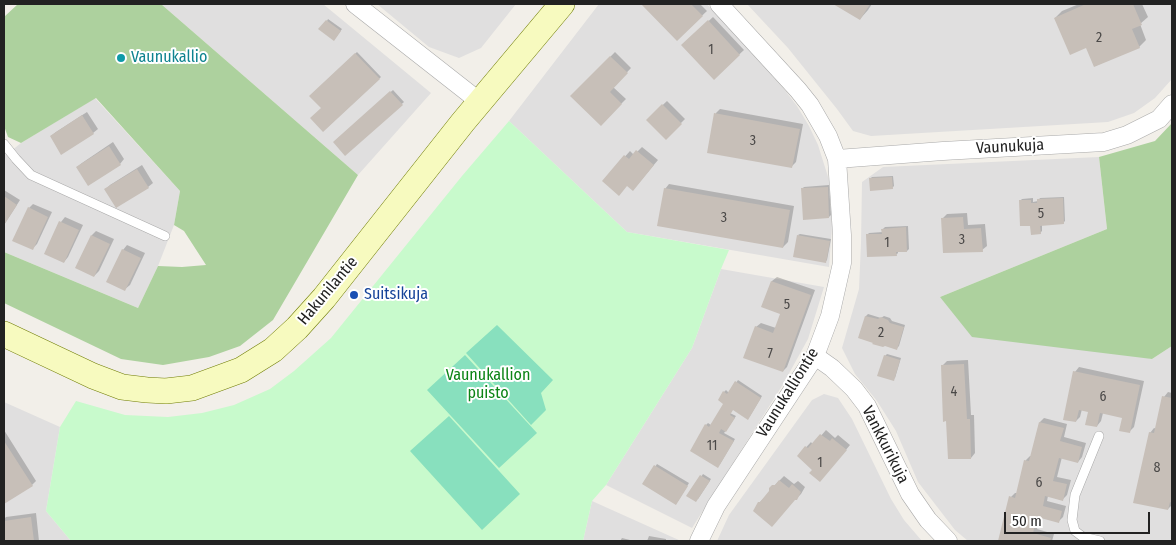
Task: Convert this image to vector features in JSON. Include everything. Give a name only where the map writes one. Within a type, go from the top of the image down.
[{"type":"main road","name":"Hakunilantie","points":[[4,334],[93,376],[130,388],[166,391],[192,388],[241,370],[273,350],[297,328],[324,298],[480,102],[562,4]]},
{"type":"street","points":[[355,4],[480,102]]},
{"type":"street","name":"Vaunukalliontie","points":[[699,541],[716,506],[815,356],[830,316],[842,262],[837,158],[828,136],[810,105],[798,90],[719,4]]},
{"type":"street","name":"Vaunukuja","points":[[837,158],[1104,142],[1127,135],[1159,119],[1172,104]]},
{"type":"street","name":"Vankkurikuja","points":[[815,356],[854,389],[867,406],[910,494],[928,520],[948,541]]},
{"type":"lane","points":[[4,144],[31,175],[165,236]]},
{"type":"lane","points":[[1099,436],[1075,494],[1072,520],[1075,531],[1083,537],[1100,541]]},
{"type":"shaded area","points":[[161,4],[323,4],[431,93],[358,175]]},
{"type":"shaded area","points":[[377,4],[516,4],[481,48],[459,58],[429,47]]},
{"type":"shaded area","points":[[599,4],[707,4],[784,89],[809,126],[818,145],[829,180],[832,227],[829,267],[627,232],[509,121]]},
{"type":"shaded area","points":[[747,4],[1172,4],[1172,79],[1155,98],[1134,113],[1108,122],[871,136],[853,131],[788,48]]},
{"type":"shaded area","points":[[95,98],[180,191],[174,225],[158,266],[138,308],[4,252],[4,152],[6,155],[21,143]]},
{"type":"shaded area","points":[[1099,157],[1107,229],[940,297],[1152,359],[1172,346],[1172,541],[968,541],[955,530],[918,482],[896,431],[877,401],[855,374],[842,348],[859,289],[862,182],[883,167]]},
{"type":"shaded area","points":[[721,269],[824,287],[808,339],[782,386],[692,528],[606,485],[692,348]]},
{"type":"shaded area","points":[[824,394],[838,398],[852,419],[891,499],[904,520],[922,541],[717,541],[729,515],[812,400]]},
{"type":"shaded area","points":[[4,402],[60,427],[46,511],[71,541],[4,541]]},
{"type":"shaded area","points":[[592,501],[681,541],[583,541]]},
{"type":"green space","points":[[18,4],[161,4],[358,175],[273,320],[240,346],[209,357],[163,365],[121,359],[4,303],[4,252],[138,308],[158,266],[206,265],[184,231],[174,225],[180,191],[96,98],[21,143],[8,137],[4,126],[4,17]]},
{"type":"green space","name":"Vaunukallion puisto","points":[[509,121],[627,232],[729,250],[692,348],[606,485],[592,501],[583,541],[71,541],[46,511],[60,427],[76,401],[125,415],[168,417],[202,413],[234,405],[270,389],[294,371],[331,338]]},
{"type":"green space","points":[[1172,123],[1172,346],[1152,359],[972,337],[940,297],[1107,229],[1099,157],[1155,141]]},
{"type":"green space","points":[[497,325],[553,380],[541,393],[546,410],[531,425],[466,353]]},
{"type":"green space","points":[[465,355],[537,433],[499,468],[427,390]]},
{"type":"green space","points":[[449,416],[520,494],[482,530],[410,451]]},
{"type":"building","points":[[641,4],[691,4],[703,16],[677,41]]},
{"type":"building","points":[[833,4],[870,4],[860,20]]},
{"type":"building","points":[[1086,4],[1133,4],[1142,25],[1132,29],[1140,48],[1094,67],[1086,48],[1070,55],[1054,18]]},
{"type":"building","points":[[326,20],[341,31],[334,41],[318,29]]},
{"type":"building","points":[[708,20],[740,55],[714,80],[681,45]]},
{"type":"building","points":[[355,53],[380,79],[323,132],[310,118],[321,108],[309,96]]},
{"type":"building","points":[[610,56],[628,73],[610,92],[622,104],[601,126],[570,96]]},
{"type":"building","points":[[390,91],[403,105],[345,156],[333,142]]},
{"type":"building","points":[[662,104],[682,124],[666,140],[646,120]]},
{"type":"building","points":[[714,113],[800,129],[792,168],[707,153]]},
{"type":"building","points":[[82,115],[94,134],[61,155],[50,136]]},
{"type":"building","points":[[109,146],[121,165],[88,186],[76,167]]},
{"type":"building","points":[[636,150],[654,165],[633,191],[627,186],[619,196],[602,181],[624,155],[629,159]]},
{"type":"building","points":[[137,169],[149,188],[116,208],[104,189]]},
{"type":"building","points":[[892,177],[893,189],[870,191],[869,178]]},
{"type":"building","points":[[828,187],[829,218],[803,220],[801,188]]},
{"type":"building","points":[[664,188],[790,210],[783,248],[657,226]]},
{"type":"building","points":[[4,196],[17,205],[4,225]]},
{"type":"building","points":[[1063,198],[1064,224],[1040,226],[1041,234],[1031,235],[1030,226],[1020,226],[1019,200],[1031,200],[1031,203],[1037,203],[1037,199]]},
{"type":"building","points":[[28,207],[48,217],[33,250],[12,241]]},
{"type":"building","points":[[963,217],[964,229],[981,228],[983,252],[943,253],[941,218]]},
{"type":"building","points":[[59,221],[79,230],[64,263],[44,254]]},
{"type":"building","points":[[906,227],[907,252],[896,252],[897,256],[867,257],[866,234],[882,234],[881,229]]},
{"type":"building","points":[[91,235],[110,244],[94,277],[75,268]]},
{"type":"building","points":[[797,235],[830,241],[826,263],[793,257]]},
{"type":"building","points":[[122,249],[141,258],[125,291],[106,282]]},
{"type":"building","points":[[771,281],[811,295],[783,372],[743,358],[755,326],[773,333],[780,314],[761,307]]},
{"type":"building","points":[[865,316],[878,319],[881,317],[890,323],[904,327],[897,350],[872,344],[858,338]]},
{"type":"building","points":[[884,355],[900,360],[894,381],[877,376]]},
{"type":"building","points":[[964,364],[967,419],[970,419],[971,459],[948,459],[946,421],[943,422],[941,365]]},
{"type":"building","points":[[1073,371],[1140,385],[1130,433],[1119,431],[1122,418],[1100,413],[1097,427],[1085,425],[1088,412],[1079,410],[1076,422],[1063,420]]},
{"type":"building","points":[[735,381],[761,398],[748,420],[733,410],[730,415],[735,418],[726,432],[721,429],[719,433],[734,441],[718,468],[690,451],[705,424],[709,427],[723,404],[718,400],[723,391],[727,394]]},
{"type":"building","points":[[1162,396],[1172,398],[1172,503],[1170,502],[1168,510],[1133,503],[1149,432],[1154,433]]},
{"type":"building","points":[[1039,422],[1064,428],[1060,441],[1082,447],[1078,463],[1059,458],[1053,481],[1067,484],[1063,501],[1045,496],[1043,506],[1062,511],[1059,523],[1037,517],[1033,533],[1051,538],[1050,541],[998,541],[1009,496],[1015,498],[1024,460],[1029,461]]},
{"type":"building","points":[[820,434],[830,441],[832,438],[847,450],[820,482],[809,473],[812,470],[797,456],[805,446],[808,448]]},
{"type":"building","points":[[4,441],[33,486],[4,504]]},
{"type":"building","points":[[654,465],[688,486],[676,505],[642,484]]},
{"type":"building","points":[[700,475],[710,481],[696,502],[686,496]]},
{"type":"building","points":[[779,480],[789,488],[792,484],[801,492],[797,500],[772,527],[753,511],[758,502],[769,491],[769,488]]},
{"type":"building","points":[[31,517],[34,541],[4,541],[4,521]]},
{"type":"place","name":"Vaunukallio","points":[[121,58]]},
{"type":"place","name":"Suitsikuja","points":[[354,295]]}]
